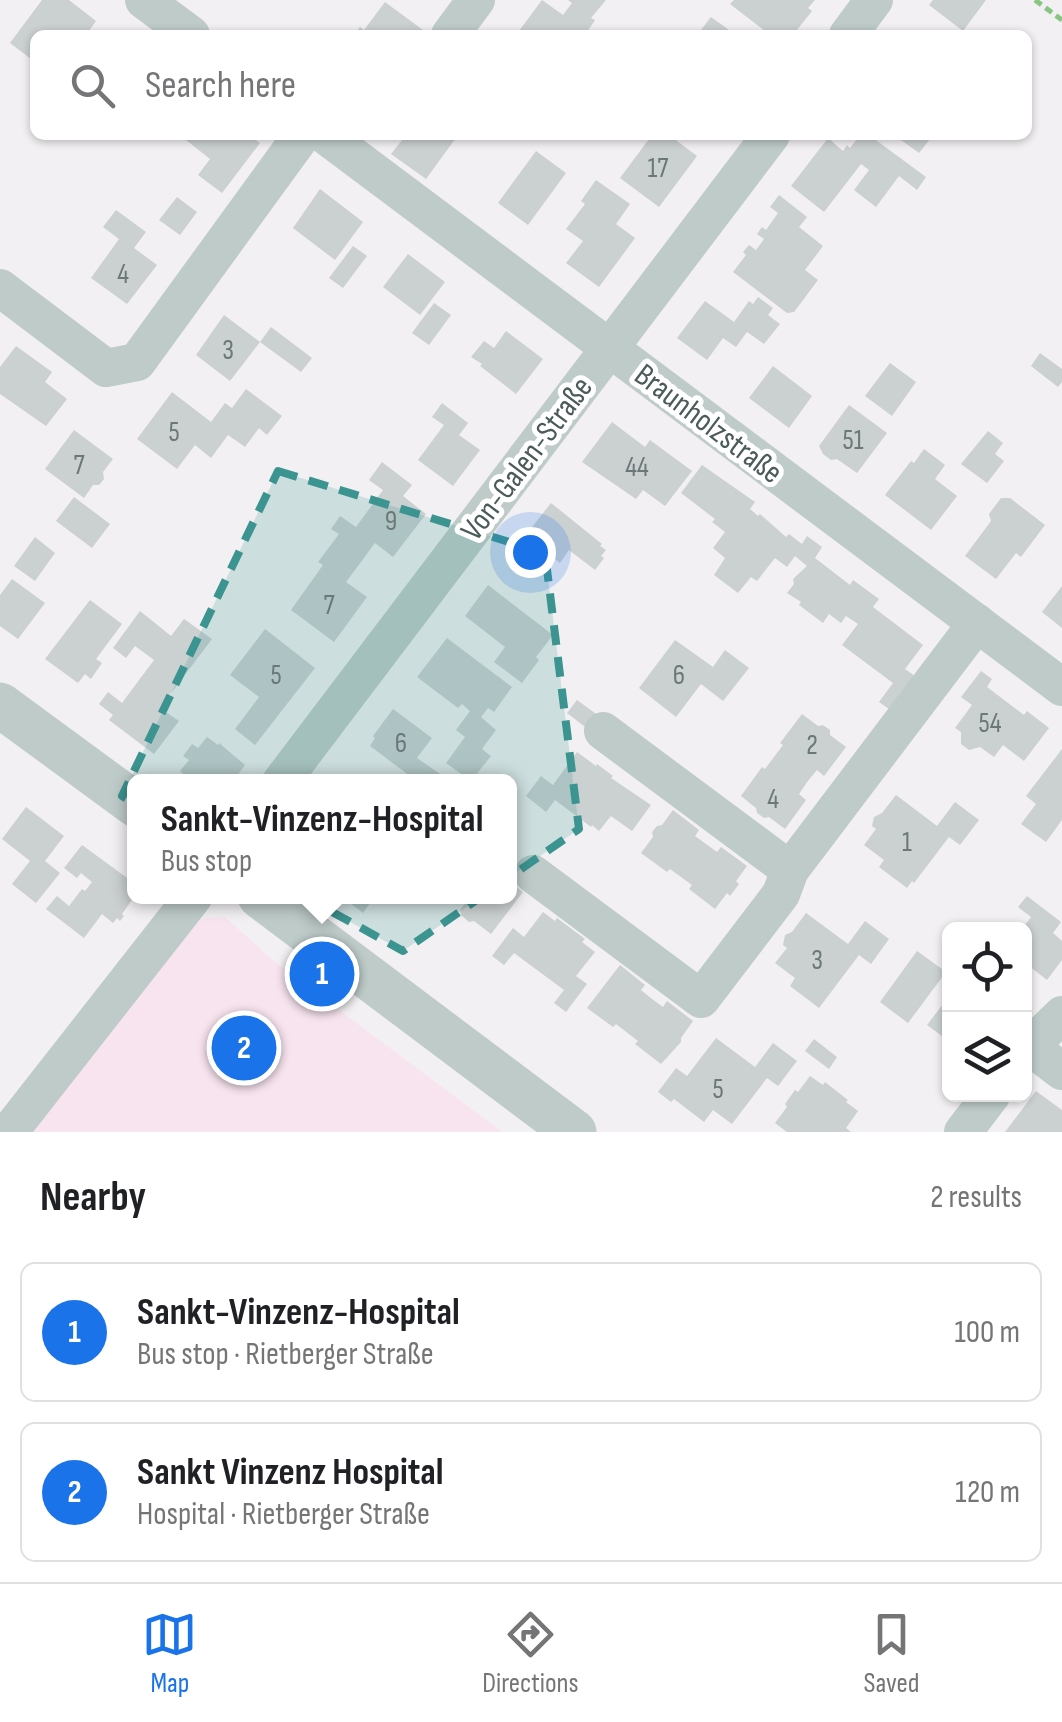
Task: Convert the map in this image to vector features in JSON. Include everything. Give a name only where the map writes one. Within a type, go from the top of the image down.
[{"type":"street","points":[[144,0],[184,30]]},
{"type":"street","points":[[454,30],[476,0]]},
{"type":"street","points":[[852,30],[874,0]]},
{"type":"street","points":[[0,288],[106,368],[136,362],[298,140]]},
{"type":"street","name":"Von-Galen-Straße","points":[[287,774],[767,140]]},
{"type":"street","name":"Braunholzstraße","points":[[366,147],[609,348],[1062,687]]},
{"type":"street","points":[[533,874],[701,999],[781,894],[790,870],[977,623]]},
{"type":"street","points":[[0,705],[127,799]]},
{"type":"street","points":[[603,730],[790,870]]},
{"type":"street","points":[[9,1132],[188,904]]},
{"type":"street","points":[[271,904],[574,1132]]},
{"type":"street","points":[[1037,1032],[1062,1070]]},
{"type":"street","points":[[963,1132],[986,1102]]},
{"type":"path","points":[[1035,0],[1062,20]]},
{"type":"highlighted area","points":[[278,471],[545,553],[579,829],[403,951],[122,796]]},
{"type":"shaded area","points":[[225,917],[276,963],[502,1132],[32,1132],[199,919]]},
{"type":"building","points":[[42,0],[69,0],[96,21],[90,30],[30,30],[30,58],[10,43]]},
{"type":"building","points":[[542,0],[563,15],[572,3],[568,0],[606,0],[591,18],[595,20],[588,30],[520,30]]},
{"type":"building","points":[[734,0],[815,0],[808,8],[812,11],[797,30],[764,30],[730,4]]},
{"type":"building","points":[[933,0],[986,0],[964,30],[929,5]]},
{"type":"building","points":[[385,2],[423,30],[364,30]]},
{"type":"building","points":[[711,17],[729,30],[701,30]]},
{"type":"building","points":[[186,140],[260,143],[222,193],[198,175],[210,159]]},
{"type":"building","points":[[402,140],[454,140],[426,179],[391,154]]},
{"type":"building","points":[[648,140],[676,140],[697,156],[659,207],[620,178]]},
{"type":"building","points":[[826,140],[843,151],[847,145],[850,148],[856,140],[876,140],[926,177],[917,190],[899,176],[876,207],[854,190],[869,170],[861,164],[824,212],[791,186]]},
{"type":"building","points":[[901,140],[929,140],[919,153]]},
{"type":"building","points":[[536,151],[566,173],[528,225],[498,203]]},
{"type":"building","points":[[596,180],[630,204],[616,224],[635,238],[599,287],[566,263],[583,241],[566,229],[585,204],[581,201]]},
{"type":"building","points":[[320,189],[363,222],[335,260],[293,228]]},
{"type":"building","points":[[779,195],[807,217],[799,227],[823,246],[805,270],[818,280],[794,312],[787,313],[733,272],[749,245],[756,250],[764,239],[757,234],[762,227],[766,230],[778,213],[770,207]]},
{"type":"building","points":[[177,197],[197,212],[180,235],[159,220]]},
{"type":"building","points":[[116,210],[146,232],[134,248],[157,265],[127,304],[91,278],[119,239],[103,227]]},
{"type":"building","points":[[353,246],[367,256],[343,288],[329,278]]},
{"type":"building","points":[[408,254],[445,282],[420,315],[383,287]]},
{"type":"building","points":[[758,297],[773,308],[768,315],[780,324],[764,344],[747,332],[736,347],[723,338],[707,360],[677,338],[705,301],[734,322],[749,301],[753,304]]},
{"type":"building","points":[[434,303],[451,315],[429,345],[412,333]]},
{"type":"building","points":[[224,315],[260,342],[230,381],[196,355]]},
{"type":"building","points":[[271,327],[312,358],[301,372],[260,342]]},
{"type":"building","points":[[506,331],[543,359],[516,394],[471,357],[484,341],[494,348]]},
{"type":"building","points":[[16,346],[52,372],[45,382],[67,399],[46,426],[0,394],[0,367]]},
{"type":"building","points":[[1040,353],[1062,369],[1058,387],[1031,366]]},
{"type":"building","points":[[890,363],[916,382],[892,416],[865,396]]},
{"type":"building","points":[[773,366],[812,396],[789,428],[749,398]]},
{"type":"building","points":[[246,389],[282,416],[267,435],[259,428],[245,447],[228,435],[211,458],[195,445],[177,469],[137,439],[172,392],[211,422],[225,403],[232,408]]},
{"type":"building","points":[[442,403],[468,423],[459,435],[480,450],[453,486],[418,460],[444,425],[432,417]]},
{"type":"building","points":[[849,405],[887,433],[857,473],[837,459],[831,460],[819,446]]},
{"type":"building","points":[[612,422],[645,447],[650,440],[692,471],[665,506],[643,490],[636,499],[582,462]]},
{"type":"building","points":[[74,430],[113,459],[103,472],[104,479],[93,485],[84,498],[45,469]]},
{"type":"building","points":[[988,431],[1003,443],[995,454],[1004,461],[987,483],[961,464]]},
{"type":"building","points":[[924,449],[945,465],[935,479],[957,496],[931,530],[885,495]]},
{"type":"building","points":[[382,462],[412,485],[403,496],[426,514],[393,557],[375,543],[346,582],[367,597],[334,642],[291,610],[323,565],[318,562],[339,534],[331,529],[340,516],[356,527],[383,490],[369,480]]},
{"type":"building","points":[[702,465],[755,502],[750,509],[786,537],[789,534],[802,544],[807,536],[822,547],[815,558],[850,585],[853,580],[879,599],[873,607],[923,645],[905,669],[915,676],[889,709],[879,702],[893,683],[842,645],[858,624],[846,616],[841,623],[829,614],[823,623],[787,593],[793,579],[807,566],[795,556],[787,567],[775,558],[757,581],[751,577],[738,593],[714,575],[725,558],[713,548],[725,532],[712,522],[715,519],[681,493]]},
{"type":"building","points":[[74,497],[110,524],[92,548],[56,521]]},
{"type":"building","points":[[1001,498],[1010,498],[1045,525],[1021,557],[1016,553],[996,579],[965,556],[991,521],[989,514]]},
{"type":"building","points":[[551,503],[606,550],[595,570],[569,550],[560,563],[525,536]]},
{"type":"building","points":[[35,537],[55,553],[35,581],[14,566]]},
{"type":"building","points":[[12,579],[45,603],[18,639],[0,626],[0,595]]},
{"type":"building","points":[[488,585],[553,635],[522,683],[494,662],[505,647],[465,616]]},
{"type":"building","points":[[1062,586],[1062,628],[1042,612]]},
{"type":"building","points":[[90,600],[122,624],[96,659],[102,663],[91,679],[85,674],[78,683],[45,659]]},
{"type":"building","points":[[140,611],[171,636],[184,619],[212,639],[160,708],[179,721],[154,754],[109,720],[113,715],[99,704],[108,692],[122,703],[154,660],[135,646],[126,658],[113,648]]},
{"type":"building","points":[[265,629],[315,668],[255,745],[235,729],[259,697],[230,675]]},
{"type":"building","points":[[447,638],[512,687],[494,712],[488,708],[481,717],[496,730],[482,749],[491,756],[477,774],[461,774],[446,763],[465,737],[456,730],[470,711],[462,704],[458,708],[417,677]]},
{"type":"building","points":[[675,640],[713,667],[725,650],[749,668],[723,701],[701,684],[676,717],[639,688]]},
{"type":"building","points":[[981,671],[992,679],[987,687],[1049,728],[1024,761],[1003,745],[994,757],[980,747],[969,750],[961,744],[961,732],[955,728],[972,705],[961,697]]},
{"type":"building","points":[[577,700],[603,719],[593,733],[567,713]]},
{"type":"building","points":[[393,709],[432,738],[417,758],[440,774],[407,774],[370,746]]},
{"type":"building","points":[[802,714],[830,730],[830,735],[846,747],[824,776],[817,770],[807,782],[799,794],[806,800],[785,829],[757,813],[741,796],[783,745],[780,743]]},
{"type":"building","points":[[207,737],[245,765],[238,774],[183,774],[180,771],[189,760],[183,756],[192,744],[198,748]]},
{"type":"building","points":[[1062,749],[1062,820],[1046,842],[1021,824],[1036,804],[1026,796]]},
{"type":"building","points":[[577,752],[651,805],[632,831],[611,816],[599,831],[555,800],[546,812],[526,796],[541,776],[553,785]]},
{"type":"building","points":[[896,795],[937,826],[955,802],[979,820],[960,845],[949,837],[907,888],[879,867],[884,860],[864,845],[876,829],[872,826],[874,817]]},
{"type":"building","points":[[26,807],[64,836],[45,861],[60,873],[36,903],[12,884],[30,861],[2,839]]},
{"type":"building","points":[[673,810],[699,830],[695,836],[717,852],[721,847],[747,866],[736,881],[739,884],[715,909],[689,889],[692,885],[641,853],[653,837],[652,832]]},
{"type":"building","points":[[82,845],[127,878],[129,904],[120,921],[117,918],[113,923],[102,914],[84,938],[46,909],[57,896],[69,906],[92,882],[81,873],[77,878],[64,868]]},
{"type":"building","points":[[1027,896],[1061,922],[1053,933],[1062,941],[1062,960],[1047,980],[1032,968],[1032,922],[1027,922],[1031,917],[1018,907]]},
{"type":"building","points":[[351,904],[369,904],[363,913]]},
{"type":"building","points":[[464,904],[514,904],[491,934],[474,921],[469,922],[460,910]]},
{"type":"building","points":[[543,912],[585,939],[582,942],[595,952],[576,976],[587,984],[566,1012],[554,1003],[564,990],[514,953],[504,965],[492,956],[513,928],[524,937]]},
{"type":"building","points":[[806,913],[848,944],[865,921],[889,939],[871,964],[859,955],[819,1008],[790,986],[795,978],[775,963],[787,948],[783,945],[785,935]]},
{"type":"building","points":[[917,951],[942,969],[942,977],[908,1023],[880,1002]]},
{"type":"building","points":[[620,965],[645,985],[641,990],[652,999],[663,1007],[667,1001],[693,1021],[661,1064],[616,1024],[613,1027],[587,1008]]},
{"type":"building","points":[[942,1005],[942,1036],[927,1025]]},
{"type":"building","points":[[716,1038],[755,1067],[773,1043],[797,1061],[778,1086],[767,1078],[732,1124],[713,1110],[704,1122],[658,1092],[676,1068],[687,1076]]},
{"type":"building","points":[[814,1039],[837,1057],[829,1069],[805,1051]]},
{"type":"building","points":[[810,1076],[823,1085],[825,1082],[858,1111],[846,1128],[851,1132],[787,1132],[775,1123],[795,1090],[798,1092]]},
{"type":"building","points":[[1036,1091],[1062,1110],[1062,1132],[1005,1132],[1028,1102],[1032,1102]]},
{"type":"place","name":"Sankt-Vinzenz-Hospital","points":[[322,974]]},
{"type":"place","name":"Sankt Vinzenz Hospital","points":[[244,1048]]}]
